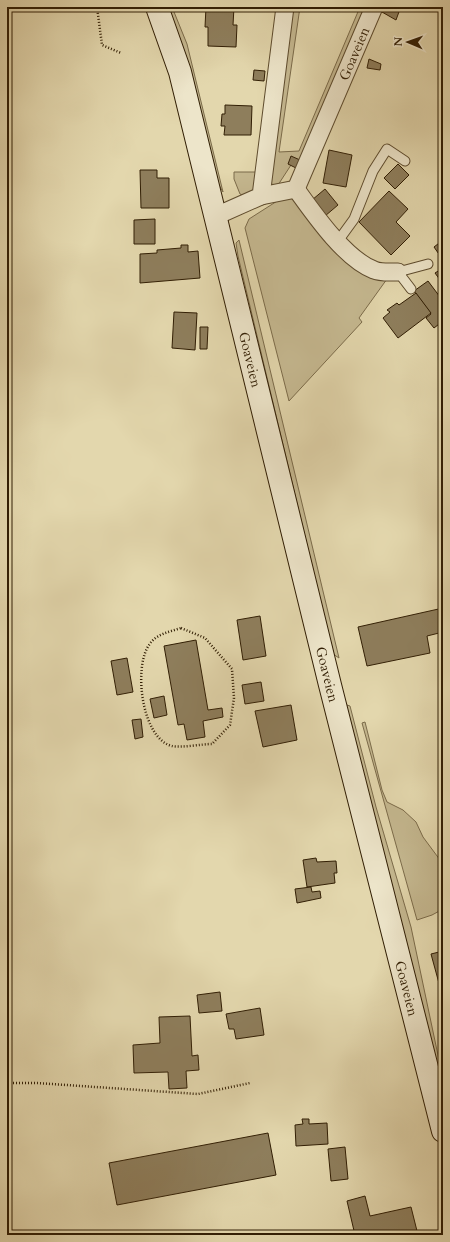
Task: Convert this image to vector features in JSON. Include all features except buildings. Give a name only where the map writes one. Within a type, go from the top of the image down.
[{"type":"main road","name":"Goaveien","points":[[157,7],[180,72],[330,685],[443,1131]]},
{"type":"street","points":[[261,196],[285,7]]},
{"type":"street","name":"Goaveien","points":[[296,189],[374,7]]},
{"type":"street","points":[[216,216],[261,196],[296,189],[325,228],[357,260],[375,271],[398,272]]},
{"type":"lane","points":[[338,241],[354,219],[372,171],[387,149],[405,161]]},
{"type":"lane","points":[[411,289],[398,272],[428,264]]},
{"type":"path","points":[[97,7],[102,45],[121,53]]},
{"type":"path","points":[[181,628],[204,638],[232,669],[234,698],[230,725],[212,744],[172,746],[156,735],[144,709],[140,674],[148,645],[161,634],[181,628]]},
{"type":"path","points":[[7,1083],[37,1083],[198,1094],[250,1083]]},
{"type":"shaded area","points":[[166,7],[172,7],[187,44],[223,192],[216,180]]},
{"type":"shaded area","points":[[285,7],[300,7],[279,152],[299,151],[360,7],[374,7],[306,164],[291,165],[278,185],[270,184]]},
{"type":"shaded area","points":[[234,172],[256,172],[253,192],[245,196],[240,194],[234,179]]},
{"type":"shaded area","points":[[296,189],[357,260],[392,272],[359,318],[362,322],[289,401],[245,228],[249,219]]},
{"type":"shaded area","points":[[239,240],[339,658],[333,654],[238,256],[236,243]]},
{"type":"shaded area","points":[[344,704],[350,706],[376,807],[411,927],[443,1079],[440,1077]]},
{"type":"shaded area","points":[[365,722],[382,790],[387,802],[403,810],[416,822],[423,837],[443,864],[443,909],[432,915],[417,920],[362,723]]}]
